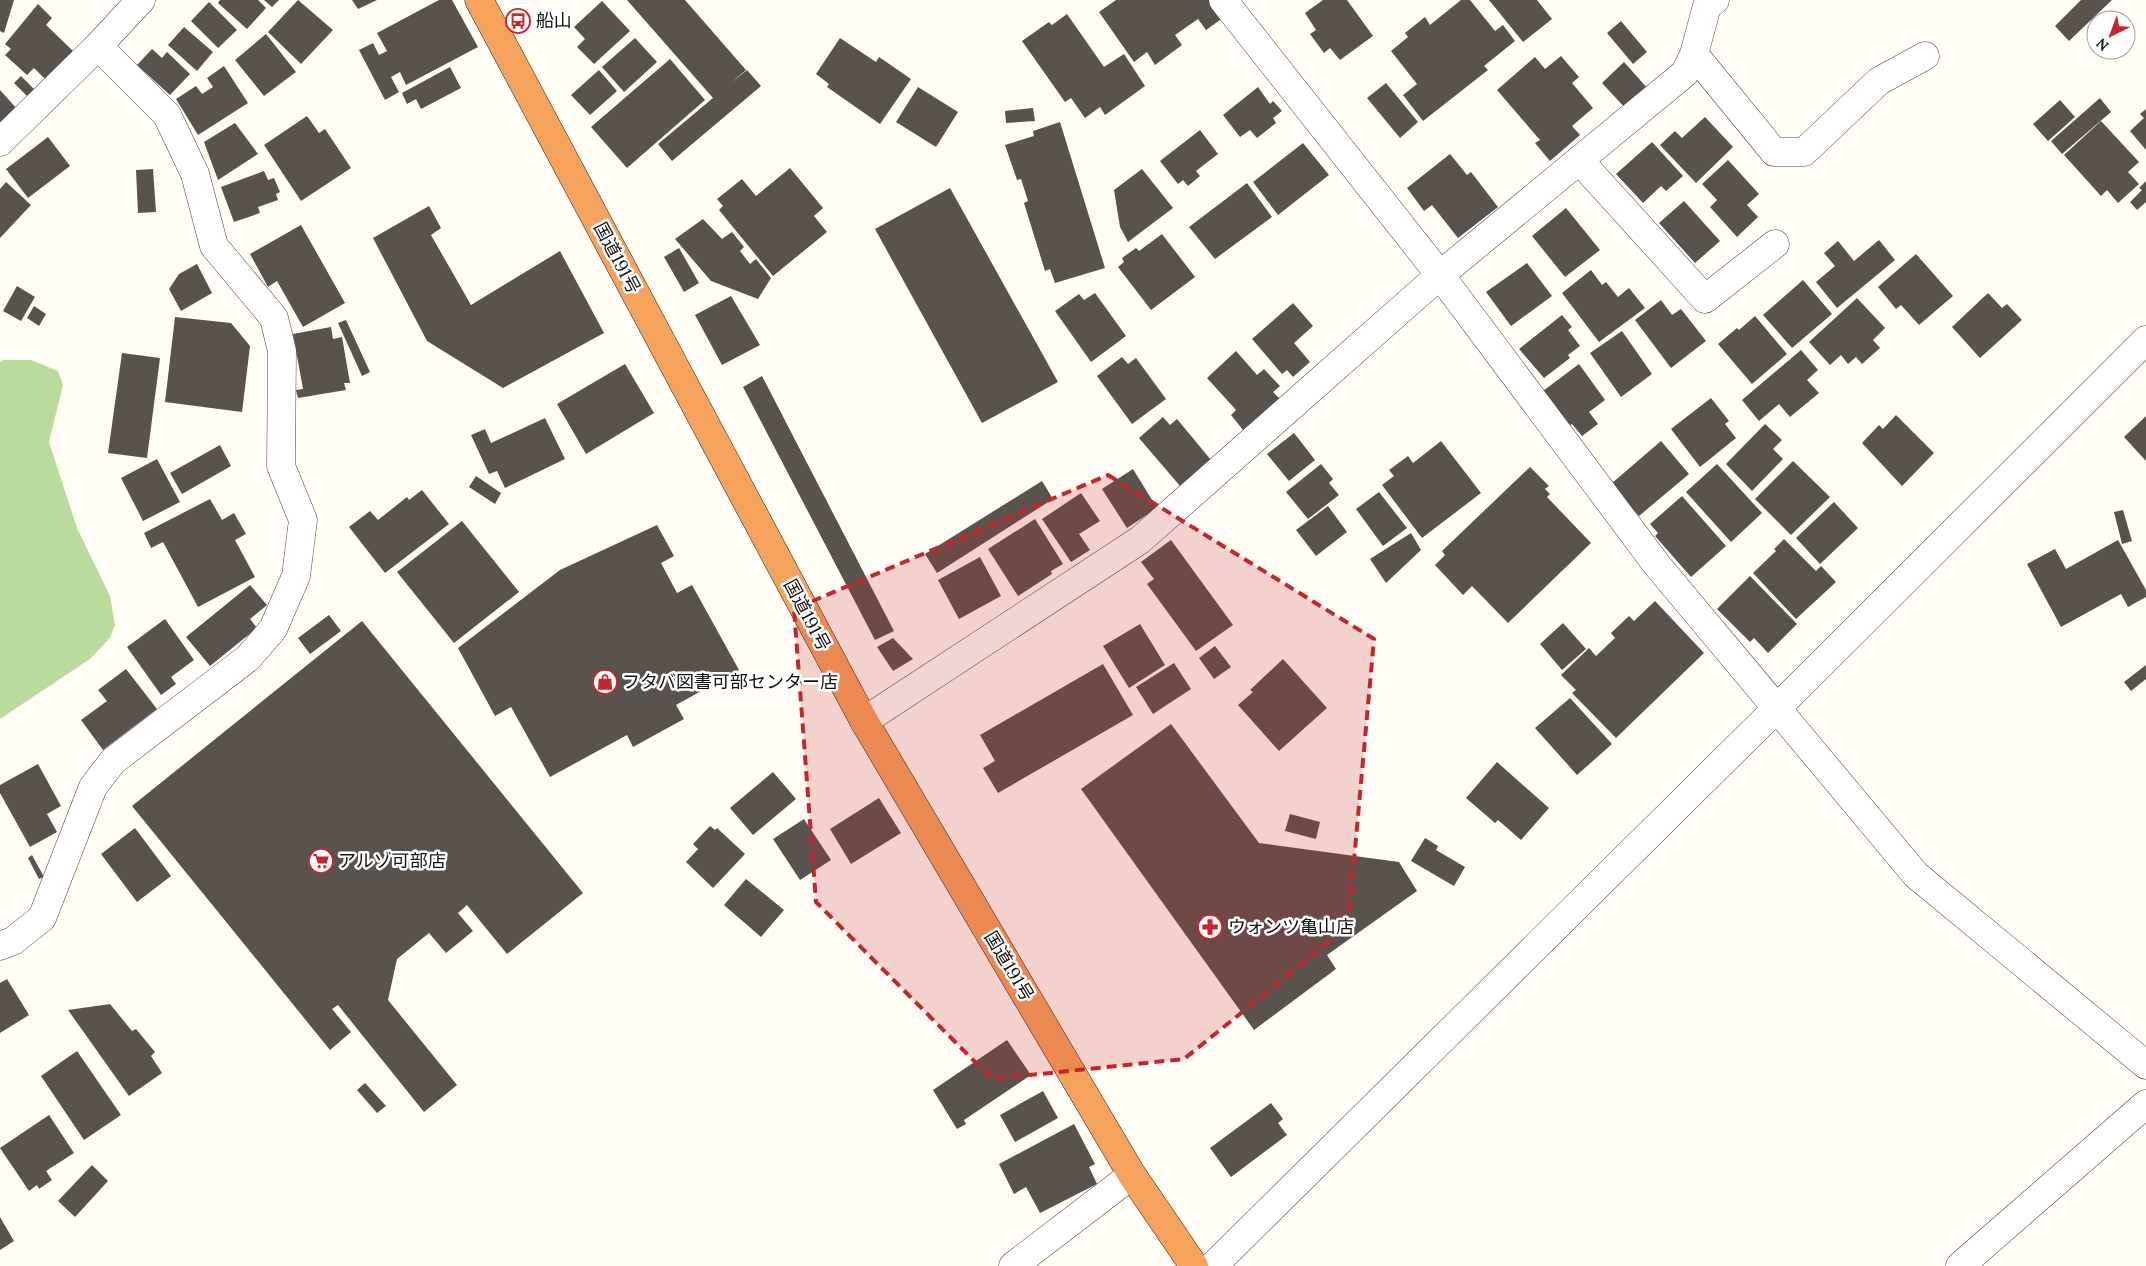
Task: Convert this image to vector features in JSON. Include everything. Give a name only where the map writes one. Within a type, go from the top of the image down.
[{"type":"highway","name":"国道191号","points":[[479,0],[864,721],[1132,1174],[1194,1266]]},
{"type":"street","points":[[1223,0],[1440,275],[1657,565],[1916,875],[2146,1065]]},
{"type":"street","points":[[864,721],[1140,540],[1440,275],[1685,73],[1694,54],[1707,6],[1715,0]]},
{"type":"street","points":[[0,142],[98,46],[129,3]]},
{"type":"street","points":[[0,946],[13,940],[42,918],[93,787],[113,761],[248,658],[273,629],[296,576],[304,520],[281,466],[282,351],[274,318],[214,246],[195,174],[167,115],[98,46]]},
{"type":"street","points":[[1694,54],[1774,152],[1804,152],[1879,81],[1925,56]]},
{"type":"street","points":[[1579,160],[1705,299],[1776,244]]},
{"type":"street","points":[[1213,1266],[2146,340]]},
{"type":"street","points":[[1960,1266],[2146,1104]]},
{"type":"street","points":[[1013,1266],[1132,1174]]},
{"type":"highlighted area","points":[[1108,475],[1374,639],[1348,927],[1184,1059],[992,1079],[816,902],[794,609]]},
{"type":"green space","points":[[3,360],[31,360],[58,371],[63,385],[49,442],[77,528],[110,596],[115,625],[110,638],[90,659],[0,719],[0,362]]},
{"type":"building","points":[[0,0],[14,0],[4,33],[0,31]]},
{"type":"building","points":[[220,0],[258,0],[266,8],[247,29],[218,3]]},
{"type":"building","points":[[264,0],[279,0],[272,7]]},
{"type":"building","points":[[298,0],[333,30],[301,64],[268,32]]},
{"type":"building","points":[[352,0],[377,0],[358,9]]},
{"type":"building","points":[[439,0],[452,0],[478,47],[406,85],[400,72],[391,77],[399,92],[385,100],[359,50],[373,43],[379,55],[387,51],[377,33]]},
{"type":"building","points":[[627,0],[685,0],[746,70],[731,83],[747,70],[761,86],[672,161],[658,144],[713,98]]},
{"type":"building","points":[[1116,0],[1217,0],[1227,15],[1206,30],[1198,19],[1175,35],[1182,45],[1155,65],[1147,52],[1134,62],[1099,12]]},
{"type":"building","points":[[1323,0],[1347,0],[1373,36],[1340,60],[1330,48],[1324,53],[1310,34],[1316,30],[1305,13]]},
{"type":"building","points":[[1461,0],[1470,0],[1495,31],[1503,25],[1515,41],[1484,66],[1488,70],[1423,121],[1403,95],[1417,84],[1391,51],[1408,37],[1405,33],[1425,17],[1430,25]]},
{"type":"building","points":[[1489,0],[1537,0],[1552,19],[1523,42]]},
{"type":"building","points":[[2081,0],[2112,0],[2102,10],[2086,10],[2086,25],[2069,41],[2055,26]]},
{"type":"building","points":[[602,1],[630,31],[594,64],[577,47],[585,39],[574,27]]},
{"type":"building","points":[[209,2],[237,30],[218,48],[191,21]]},
{"type":"building","points":[[38,4],[52,18],[46,25],[73,51],[46,80],[34,68],[27,75],[5,55],[11,49],[5,44]]},
{"type":"building","points":[[1067,14],[1104,67],[1124,54],[1145,86],[1105,115],[1100,107],[1085,118],[1071,98],[1065,102],[1022,41],[1049,22],[1052,25]]},
{"type":"building","points":[[1621,21],[1647,52],[1633,64],[1607,33]]},
{"type":"building","points":[[184,27],[213,52],[197,71],[168,45]]},
{"type":"building","points":[[266,34],[296,72],[264,96],[235,60]]},
{"type":"building","points":[[635,38],[657,62],[624,92],[602,67]]},
{"type":"building","points":[[840,38],[876,62],[879,57],[911,79],[880,124],[827,87],[829,84],[816,74]]},
{"type":"building","points":[[152,49],[162,58],[167,52],[190,74],[170,95],[137,65]]},
{"type":"building","points":[[1561,56],[1579,77],[1572,83],[1593,108],[1572,126],[1580,135],[1550,161],[1535,143],[1540,140],[1497,90],[1535,57],[1545,69]]},
{"type":"building","points":[[670,59],[705,100],[627,168],[591,127]]},
{"type":"building","points":[[1624,62],[1649,90],[1627,110],[1602,83]]},
{"type":"building","points":[[224,66],[248,103],[198,135],[176,99],[196,86],[202,94],[213,87],[207,78]]},
{"type":"building","points":[[450,67],[461,88],[421,109],[416,99],[407,104],[402,93]]},
{"type":"building","points":[[599,70],[617,91],[590,115],[571,95]]},
{"type":"building","points":[[21,76],[39,94],[32,101],[14,83]]},
{"type":"building","points":[[1386,83],[1418,122],[1400,138],[1367,98]]},
{"type":"building","points":[[918,87],[958,112],[936,147],[896,122]]},
{"type":"building","points":[[1258,87],[1270,104],[1273,101],[1282,111],[1273,118],[1276,123],[1257,138],[1250,130],[1240,137],[1223,115]]},
{"type":"building","points":[[0,90],[17,109],[0,124]]},
{"type":"building","points":[[2100,98],[2111,112],[2062,154],[2051,141]]},
{"type":"building","points":[[2060,100],[2075,117],[2048,141],[2033,124]]},
{"type":"building","points":[[1033,108],[1035,121],[1006,123],[1005,111]]},
{"type":"building","points":[[2146,109],[2146,150],[2130,131],[2144,118],[2140,114]]},
{"type":"building","points":[[307,116],[319,133],[325,129],[351,168],[301,201],[264,145]]},
{"type":"building","points":[[1705,117],[1733,147],[1696,183],[1660,145],[1675,131],[1682,138]]},
{"type":"building","points":[[2101,121],[2139,162],[2128,172],[2139,184],[2118,203],[2107,190],[2101,196],[2064,155]]},
{"type":"building","points":[[1060,122],[1105,268],[1055,283],[1050,269],[1045,271],[1024,203],[1028,201],[1021,179],[1017,180],[1005,145],[1034,136],[1033,131]]},
{"type":"building","points":[[235,123],[258,154],[218,180],[204,142]]},
{"type":"building","points":[[1200,130],[1218,154],[1196,171],[1200,176],[1188,186],[1183,180],[1178,184],[1160,161]]},
{"type":"building","points":[[48,137],[70,166],[28,198],[6,169]]},
{"type":"building","points":[[1652,142],[1683,176],[1666,191],[1661,186],[1643,203],[1616,174]]},
{"type":"building","points":[[1303,143],[1329,175],[1278,215],[1253,182]]},
{"type":"building","points":[[1450,154],[1467,175],[1471,172],[1498,207],[1458,238],[1432,205],[1424,211],[1407,188]]},
{"type":"building","points":[[1728,160],[1759,194],[1747,205],[1758,217],[1737,237],[1710,207],[1717,200],[1702,184]]},
{"type":"building","points":[[790,168],[823,208],[814,216],[827,232],[773,276],[719,210],[723,206],[717,199],[742,179],[756,196]]},
{"type":"building","points":[[153,169],[156,212],[138,213],[136,170]]},
{"type":"building","points":[[1142,169],[1173,208],[1128,242],[1120,227],[1114,190]]},
{"type":"building","points":[[264,171],[268,180],[274,178],[280,192],[276,194],[278,200],[258,207],[260,213],[234,222],[221,187]]},
{"type":"building","points":[[2146,181],[2146,202],[2137,210],[2130,202],[2142,190],[2139,188]]},
{"type":"building","points":[[6,182],[31,205],[0,238],[0,189]]},
{"type":"building","points":[[1247,183],[1272,217],[1215,259],[1189,227]]},
{"type":"building","points":[[950,188],[1058,382],[982,423],[875,229]]},
{"type":"building","points":[[1684,201],[1720,241],[1695,263],[1659,223]]},
{"type":"building","points":[[429,206],[441,228],[431,235],[471,305],[560,251],[604,333],[503,388],[427,341],[373,238]]},
{"type":"building","points":[[1566,208],[1600,250],[1565,277],[1532,236]]},
{"type":"building","points":[[703,219],[722,239],[732,232],[744,247],[740,251],[750,264],[756,259],[771,278],[758,299],[711,281],[675,239]]},
{"type":"building","points":[[301,225],[345,303],[303,327],[277,281],[268,287],[250,254]]},
{"type":"building","points":[[1162,234],[1195,277],[1151,310],[1118,267],[1124,262],[1122,258],[1136,248],[1139,251]]},
{"type":"building","points":[[1879,240],[1895,260],[1837,308],[1816,282],[1835,266],[1824,253],[1838,241],[1854,261]]},
{"type":"building","points":[[679,248],[699,283],[684,292],[664,257]]},
{"type":"building","points":[[1916,254],[1953,296],[1919,325],[1901,305],[1896,309],[1878,287]]},
{"type":"building","points":[[1527,263],[1552,296],[1511,326],[1486,292]]},
{"type":"building","points":[[197,264],[212,293],[181,311],[169,289],[179,274]]},
{"type":"building","points":[[1591,270],[1602,285],[1606,282],[1618,297],[1629,288],[1645,308],[1599,342],[1562,293]]},
{"type":"building","points":[[1803,280],[1832,314],[1792,348],[1763,315]]},
{"type":"building","points":[[17,286],[35,297],[21,321],[3,311]]},
{"type":"building","points":[[1095,293],[1126,336],[1091,362],[1055,311],[1079,294],[1084,300]]},
{"type":"building","points":[[1988,293],[2002,308],[2007,304],[2022,320],[1980,358],[1952,327]]},
{"type":"building","points":[[731,296],[760,345],[722,365],[695,315]]},
{"type":"building","points":[[1857,298],[1885,328],[1873,340],[1880,348],[1862,364],[1856,357],[1848,364],[1841,355],[1830,365],[1809,342]]},
{"type":"building","points":[[1661,300],[1672,315],[1681,309],[1706,341],[1671,368],[1635,320]]},
{"type":"building","points":[[1293,303],[1313,326],[1294,343],[1310,362],[1293,377],[1287,370],[1282,374],[1252,339]]},
{"type":"building","points":[[34,306],[46,314],[39,326],[27,318]]},
{"type":"building","points":[[1562,315],[1572,327],[1568,330],[1580,346],[1568,355],[1570,358],[1544,378],[1519,349]]},
{"type":"building","points":[[1755,316],[1787,354],[1752,384],[1718,344],[1737,328],[1739,330]]},
{"type":"building","points":[[175,317],[231,323],[250,346],[242,412],[165,402]]},
{"type":"building","points":[[346,320],[370,372],[362,376],[338,323]]},
{"type":"building","points":[[331,327],[333,339],[342,337],[350,383],[344,383],[346,390],[298,398],[296,390],[303,389],[293,334]]},
{"type":"building","points":[[1622,331],[1652,374],[1621,397],[1590,353]]},
{"type":"building","points":[[1801,350],[1818,370],[1807,380],[1819,393],[1790,417],[1779,404],[1759,421],[1742,400]]},
{"type":"building","points":[[1236,351],[1257,375],[1264,369],[1280,386],[1273,392],[1280,399],[1243,430],[1231,415],[1236,410],[1207,378]]},
{"type":"building","points":[[122,353],[160,358],[147,458],[108,453]]},
{"type":"building","points":[[1122,357],[1128,364],[1136,358],[1166,399],[1132,424],[1097,376]]},
{"type":"building","points":[[625,364],[654,413],[586,454],[557,404]]},
{"type":"building","points":[[1579,364],[1605,400],[1589,412],[1598,424],[1582,436],[1572,424],[1569,426],[1543,391]]},
{"type":"building","points":[[762,376],[894,631],[875,640],[743,387]]},
{"type":"building","points":[[1711,398],[1729,421],[1725,424],[1736,438],[1700,467],[1671,429]]},
{"type":"building","points":[[1896,415],[1934,453],[1902,486],[1862,443],[1879,425],[1883,429]]},
{"type":"building","points":[[2146,416],[2146,461],[2124,437]]},
{"type":"building","points":[[1163,417],[1170,425],[1177,419],[1211,460],[1180,486],[1139,438]]},
{"type":"building","points":[[545,418],[565,459],[505,488],[497,471],[489,474],[471,435],[485,429],[491,443]]},
{"type":"building","points":[[1765,424],[1782,440],[1773,449],[1783,459],[1752,491],[1726,464]]},
{"type":"building","points":[[1294,433],[1315,460],[1289,481],[1267,454]]},
{"type":"building","points":[[1441,441],[1481,493],[1422,538],[1382,485],[1394,476],[1389,470],[1408,456],[1413,463]]},
{"type":"building","points":[[1661,441],[1689,474],[1639,516],[1611,484]]},
{"type":"building","points":[[220,445],[231,466],[182,494],[170,473]]},
{"type":"building","points":[[157,459],[180,502],[143,521],[121,478]]},
{"type":"building","points":[[1793,461],[1830,497],[1791,535],[1755,499]]},
{"type":"building","points":[[1321,464],[1333,479],[1329,483],[1339,495],[1308,519],[1286,492]]},
{"type":"building","points":[[1717,464],[1762,513],[1731,542],[1686,492]]},
{"type":"building","points":[[1530,467],[1549,486],[1545,489],[1550,494],[1547,497],[1591,543],[1508,623],[1472,586],[1463,595],[1435,565],[1445,555],[1442,551]]},
{"type":"building","points":[[1133,469],[1157,508],[1127,528],[1102,489]]},
{"type":"building","points":[[476,476],[501,493],[495,504],[469,487]]},
{"type":"building","points":[[1042,481],[1053,499],[937,573],[925,554]]},
{"type":"building","points":[[422,490],[449,524],[385,573],[349,527],[370,511],[378,520],[407,497],[409,500]]},
{"type":"building","points":[[1379,492],[1407,528],[1383,546],[1356,509]]},
{"type":"building","points":[[1081,493],[1100,521],[1079,534],[1090,550],[1071,562],[1042,519]]},
{"type":"building","points":[[1682,496],[1726,546],[1691,577],[1655,536],[1658,533],[1650,524]]},
{"type":"building","points":[[210,499],[222,520],[234,513],[246,534],[235,540],[255,577],[198,607],[163,542],[151,548],[144,533]]},
{"type":"building","points":[[1834,502],[1858,528],[1820,564],[1796,538]]},
{"type":"building","points":[[1328,506],[1347,532],[1316,556],[1296,530]]},
{"type":"building","points":[[2123,510],[2132,541],[2122,544],[2114,512]]},
{"type":"building","points":[[1035,519],[1063,564],[1051,571],[1052,574],[1018,596],[988,549]]},
{"type":"building","points":[[462,521],[519,592],[454,643],[397,572]]},
{"type":"building","points":[[657,525],[674,556],[661,563],[677,593],[692,585],[739,670],[676,705],[684,719],[633,747],[627,735],[550,777],[511,707],[495,716],[458,648],[560,570]]},
{"type":"building","points":[[1411,533],[1421,550],[1386,583],[1370,559]]},
{"type":"building","points":[[1784,539],[1816,571],[1821,566],[1836,582],[1796,619],[1753,573],[1776,551],[1774,549]]},
{"type":"building","points":[[1171,540],[1233,625],[1196,651],[1147,584],[1154,579],[1141,562]]},
{"type":"building","points":[[2118,540],[2146,590],[2146,597],[2128,607],[2121,594],[2061,627],[2027,564],[2055,549],[2066,569]]},
{"type":"building","points":[[980,557],[1001,596],[959,619],[938,580]]},
{"type":"building","points":[[1750,576],[1797,624],[1768,653],[1754,638],[1750,642],[1717,609]]},
{"type":"building","points":[[250,585],[267,605],[250,619],[257,628],[210,666],[186,637]]},
{"type":"building","points":[[1655,601],[1704,653],[1616,738],[1572,693],[1576,690],[1561,675],[1589,648],[1596,656],[1615,638],[1611,633],[1629,616],[1634,621]]},
{"type":"building","points":[[329,615],[341,631],[310,654],[298,638]]},
{"type":"building","points":[[165,619],[194,660],[171,677],[176,684],[161,695],[127,647]]},
{"type":"building","points":[[362,621],[583,893],[507,954],[467,905],[458,913],[473,931],[446,953],[429,933],[397,959],[388,1000],[457,1085],[424,1112],[338,1005],[332,1009],[351,1032],[330,1050],[132,806]]},
{"type":"building","points":[[1563,623],[1586,649],[1562,670],[1540,644]]},
{"type":"building","points":[[1140,624],[1165,665],[1129,688],[1103,646]]},
{"type":"building","points":[[893,638],[913,659],[893,671],[877,647]]},
{"type":"building","points":[[1215,646],[1231,667],[1214,679],[1199,658]]},
{"type":"building","points":[[1283,659],[1327,708],[1279,751],[1238,705],[1253,692],[1250,690]]},
{"type":"building","points":[[1174,663],[1191,689],[1153,714],[1136,687]]},
{"type":"building","points":[[1103,664],[1133,715],[998,793],[983,768],[995,761],[980,735]]},
{"type":"building","points":[[2146,665],[2146,679],[2131,691],[2124,682]]},
{"type":"building","points":[[126,669],[157,709],[103,750],[81,720],[107,701],[98,690]]},
{"type":"building","points":[[1570,698],[1612,744],[1577,775],[1535,728]]},
{"type":"building","points":[[1171,724],[1259,843],[1399,862],[1417,891],[1327,955],[1336,969],[1254,1030],[1081,789]]},
{"type":"building","points":[[1497,762],[1549,808],[1521,840],[1498,820],[1495,823],[1466,798]]},
{"type":"building","points":[[38,764],[61,806],[47,814],[57,832],[30,847],[0,793],[0,785]]},
{"type":"building","points":[[773,772],[796,799],[753,835],[730,808]]},
{"type":"building","points":[[879,798],[901,833],[851,864],[830,829]]},
{"type":"building","points":[[1290,814],[1320,822],[1316,839],[1285,831]]},
{"type":"building","points":[[804,819],[831,860],[800,880],[773,839]]},
{"type":"building","points":[[710,826],[715,830],[717,828],[745,854],[713,888],[686,862],[698,849],[693,844]]},
{"type":"building","points":[[135,828],[171,876],[137,902],[101,854]]},
{"type":"building","points":[[1425,838],[1438,846],[1436,850],[1465,867],[1454,886],[1411,861]]},
{"type":"building","points":[[32,855],[44,877],[39,879],[28,858]]},
{"type":"building","points":[[746,879],[784,910],[761,937],[724,905]]},
{"type":"building","points":[[7,979],[29,1015],[0,1033],[0,983]]},
{"type":"building","points":[[110,1004],[132,1031],[136,1029],[155,1052],[151,1056],[162,1073],[129,1096],[68,1010]]},
{"type":"building","points":[[1007,1040],[1031,1075],[964,1120],[966,1124],[957,1129],[933,1090]]},
{"type":"building","points":[[77,1051],[121,1115],[84,1140],[41,1076]]},
{"type":"building","points":[[365,1083],[386,1106],[377,1113],[357,1090]]},
{"type":"building","points":[[1043,1091],[1058,1118],[1015,1142],[1000,1115]]},
{"type":"building","points":[[1271,1103],[1283,1119],[1278,1123],[1287,1135],[1231,1177],[1210,1148]]},
{"type":"building","points":[[49,1115],[74,1153],[46,1171],[52,1180],[39,1189],[37,1185],[29,1191],[0,1148]]},
{"type":"building","points":[[1074,1124],[1095,1164],[1089,1167],[1097,1184],[1040,1213],[1026,1187],[1014,1194],[999,1164]]},
{"type":"building","points":[[92,1165],[108,1181],[75,1217],[58,1201]]},
{"type":"building","points":[[0,1217],[14,1241],[0,1250]]},
{"type":"place","name":"船山","points":[[518,21]]},
{"type":"place","name":"フタバ図書可部センター店","points":[[605,682]]},
{"type":"place","name":"アルゾ可部店","points":[[321,861]]},
{"type":"place","name":"ウォンツ亀山店","points":[[1210,927]]}]
